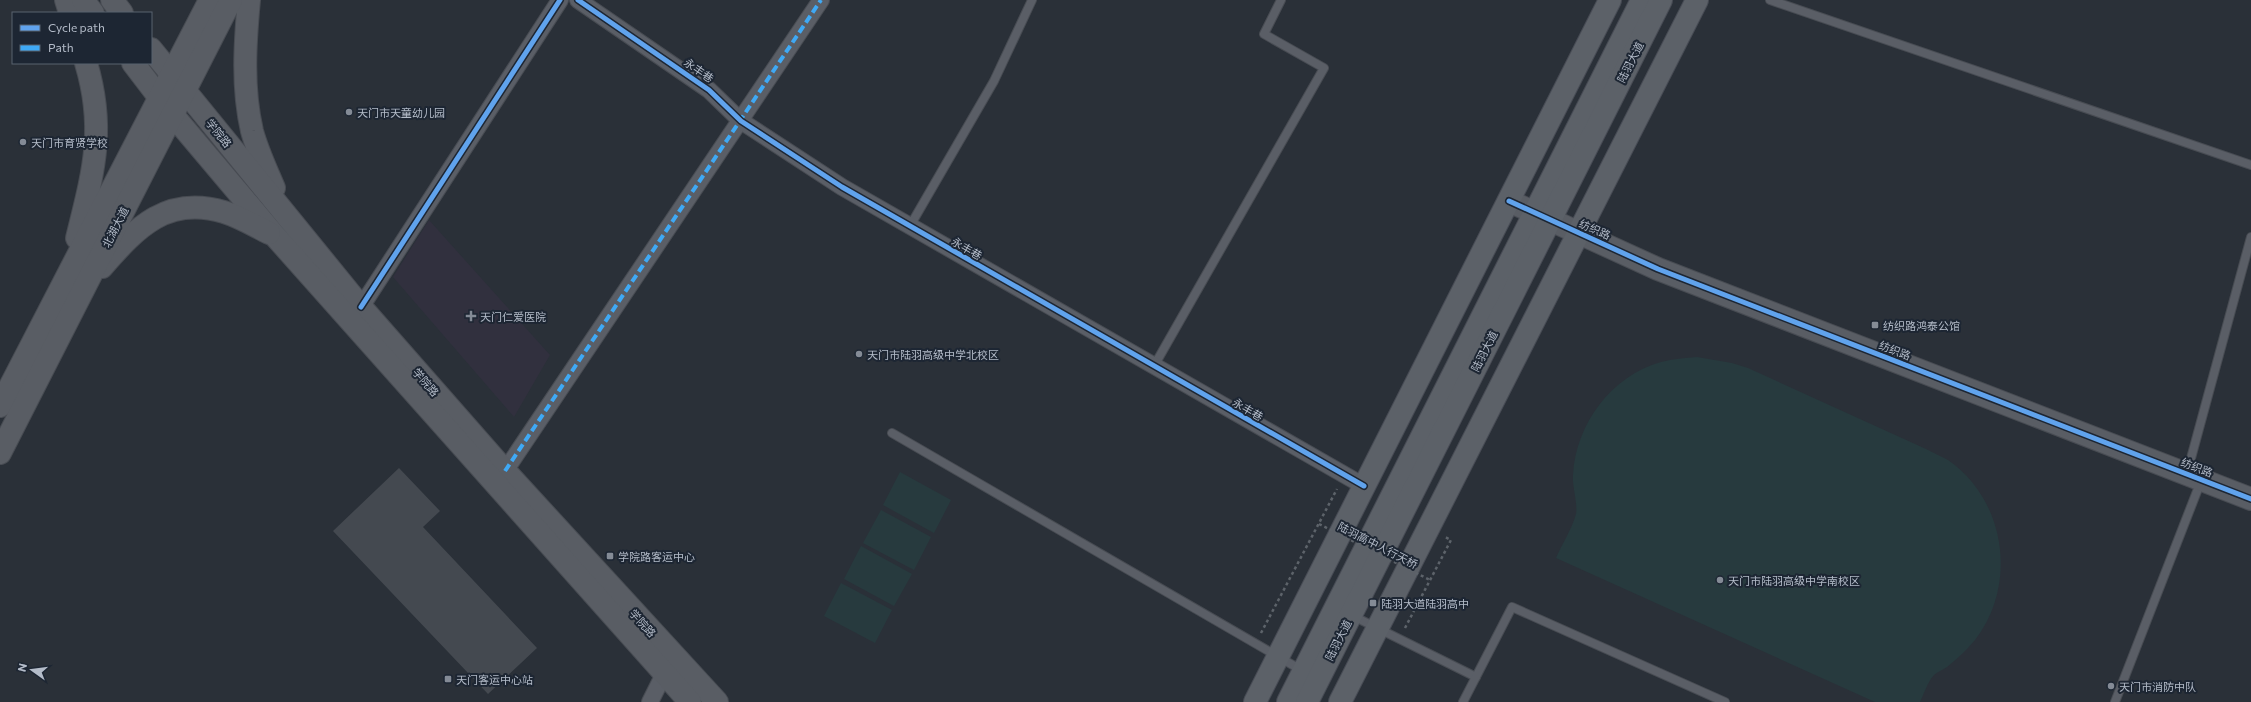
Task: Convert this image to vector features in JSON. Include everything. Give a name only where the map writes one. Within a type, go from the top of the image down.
[{"type":"main road","points":[[66,0],[70,12]]},
{"type":"main road","points":[[83,0],[92,12]]},
{"type":"main road","points":[[112,0],[121,12]]},
{"type":"main road","name":"北湖大道","points":[[0,453],[172,114],[178,82],[210,0]]},
{"type":"main road","name":"北湖大道","points":[[0,406],[159,96],[178,82],[231,0]]},
{"type":"main road","points":[[249,0],[245,55],[246,83],[252,131],[262,162],[290,219]]},
{"type":"main road","points":[[1255,702],[1610,0]]},
{"type":"main road","name":"陆羽大道","points":[[1307,702],[1351,614],[1542,216],[1642,0]]},
{"type":"main road","name":"陆羽大道","points":[[1288,702],[1542,216],[1661,0]]},
{"type":"main road","points":[[1340,702],[1696,0]]},
{"type":"main road","name":"学院路","points":[[152,49],[361,307],[505,470],[668,666],[690,702]]},
{"type":"main road","points":[[68,272],[91,179],[96,144],[96,105],[86,64]]},
{"type":"main road","name":"学院路","points":[[134,64],[172,114],[275,236],[668,666],[717,702]]},
{"type":"main road","name":"纺织路","points":[[1508,201],[1658,268],[2251,499]]},
{"type":"main road","points":[[84,288],[142,225],[161,215],[186,208],[207,208],[226,213],[275,236]]},
{"type":"street","points":[[361,307],[560,0]]},
{"type":"street","name":"永丰巷","points":[[578,0],[709,90],[741,121],[842,187],[1344,476],[1364,486]]},
{"type":"street","points":[[505,470],[821,0]]},
{"type":"street","points":[[650,702],[668,666]]},
{"type":"lane","points":[[910,226],[994,81],[1032,0]]},
{"type":"lane","points":[[1154,366],[1324,68],[1264,34],[1281,0]]},
{"type":"lane","points":[[1770,0],[2251,165]]},
{"type":"lane","points":[[2114,702],[2194,477],[2251,237]]},
{"type":"lane","points":[[892,433],[1304,671]]},
{"type":"lane","points":[[1463,702],[1512,607],[1725,702]]},
{"type":"lane","points":[[1351,614],[1476,677]]},
{"type":"path","points":[[1256,643],[1344,476]]},
{"type":"path","points":[[1412,616],[1451,540]]},
{"type":"shaded area","name":"天门仁爱医院","points":[[429,220],[550,355],[514,417],[393,277]]},
{"type":"green space","points":[[1697,357],[1732,363],[1748,368],[1926,449],[1948,460],[1968,477],[1983,497],[1993,520],[1999,544],[2001,569],[1997,594],[1989,618],[1975,640],[1947,667],[1934,675],[1920,702],[1875,702],[1556,558],[1576,514],[1573,475],[1581,438],[1599,405],[1612,390],[1627,378],[1643,369],[1661,362]]},
{"type":"green space","points":[[900,472],[951,500],[934,533],[883,505]]},
{"type":"green space","points":[[881,510],[931,537],[914,570],[863,543]]},
{"type":"green space","points":[[861,546],[912,574],[894,606],[844,579]]},
{"type":"green space","points":[[841,583],[892,610],[875,643],[824,616]]},
{"type":"building","points":[[399,468],[440,511],[423,527],[537,648],[488,694],[333,531]]},
{"type":"marked path","points":[[505,471],[821,0]]},
{"type":"cycle path","points":[[361,307],[560,0]]},
{"type":"cycle path","points":[[578,0],[709,90],[741,121],[842,187],[1364,486]]},
{"type":"cycle path","points":[[1509,201],[1658,269],[2251,499]]},
{"type":"place","name":"天门市天童幼儿园","points":[[349,112]]},
{"type":"place","name":"天门市育贤学校","points":[[23,142]]},
{"type":"place","name":"天门仁爱医院","points":[[471,316]]},
{"type":"place","name":"纺织路鸿泰公馆","points":[[1875,325]]},
{"type":"place","name":"天门市陆羽高级中学北校区","points":[[859,354]]},
{"type":"place","name":"学院路客运中心","points":[[610,556]]},
{"type":"place","name":"天门市陆羽高级中学南校区","points":[[1720,580]]},
{"type":"place","name":"陆羽大道陆羽高中","points":[[1373,603]]},
{"type":"place","name":"天门客运中心站","points":[[448,679]]},
{"type":"place","name":"天门市消防中队","points":[[2111,686]]}]
